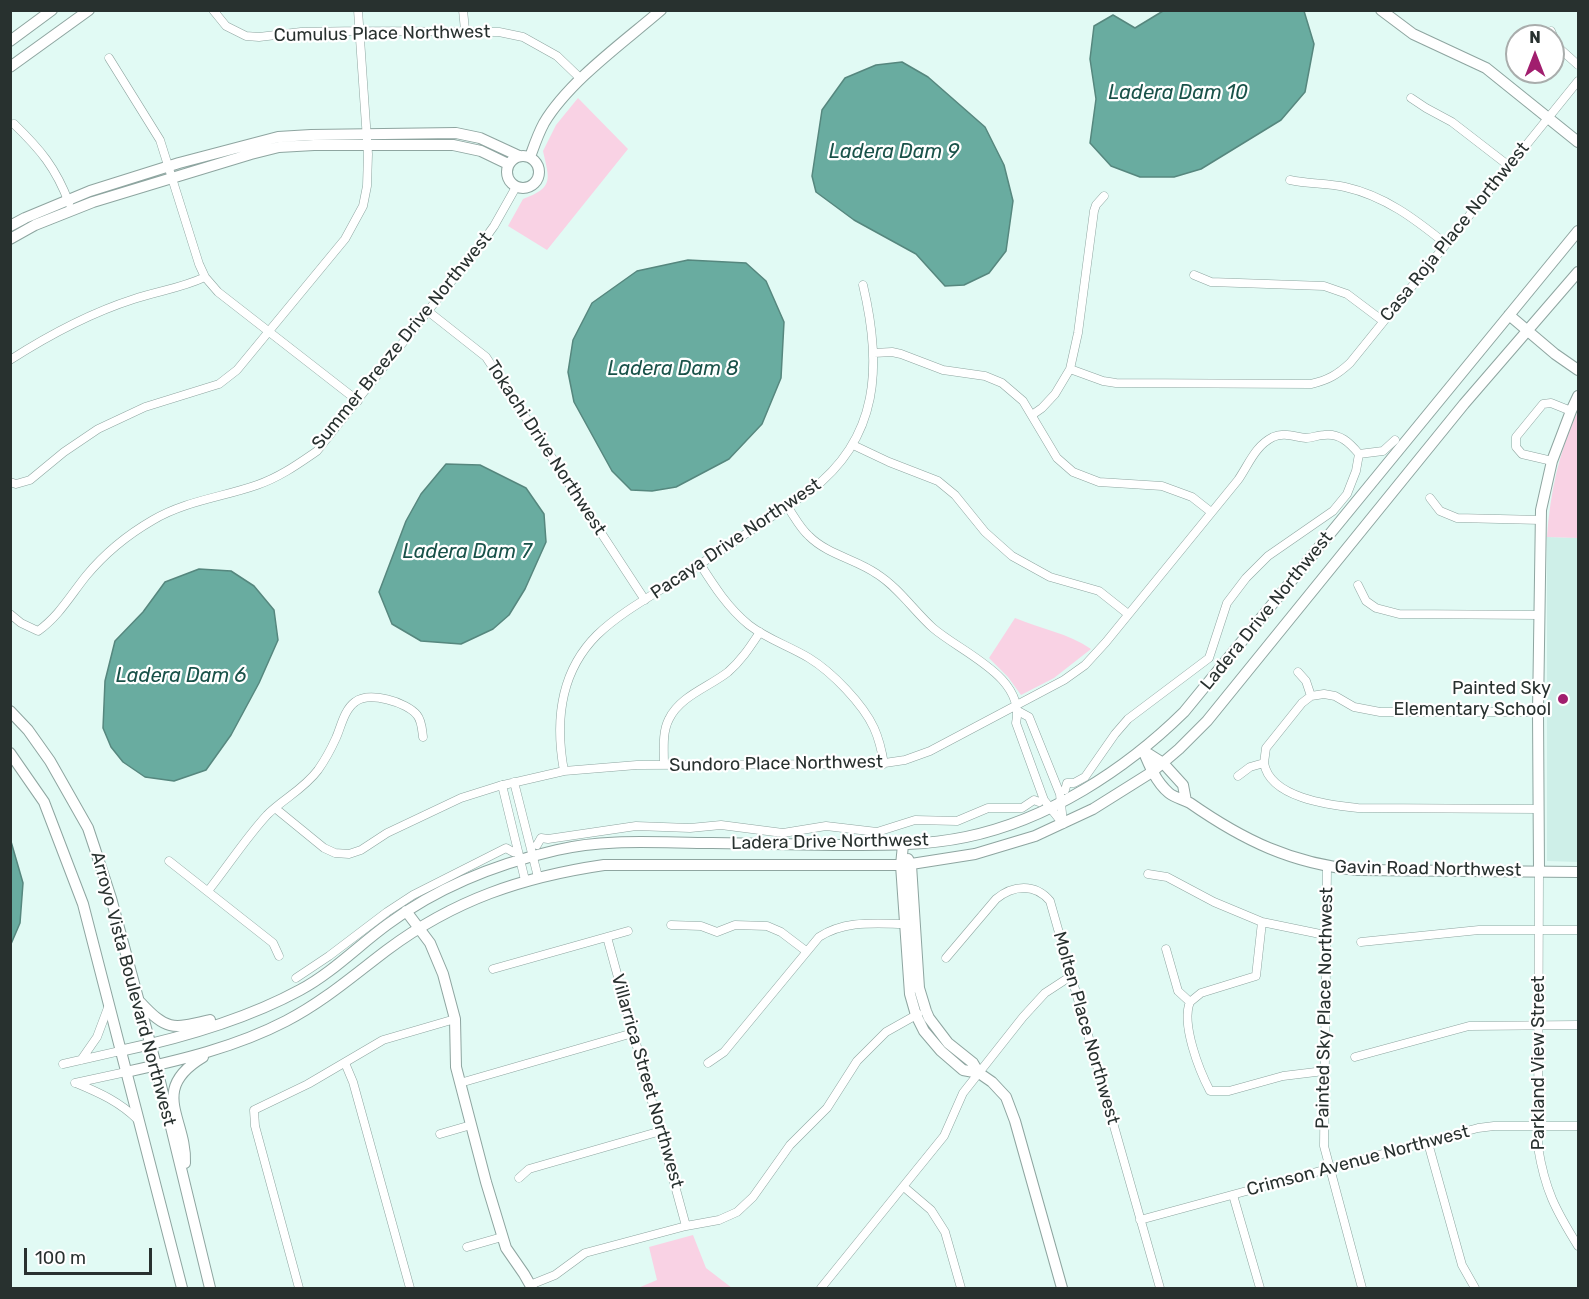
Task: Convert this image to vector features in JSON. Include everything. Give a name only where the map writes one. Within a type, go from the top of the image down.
[{"type":"main road","points":[[27,54],[12,37],[52,10]]},
{"type":"main road","points":[[12,63],[89,10]]},
{"type":"main road","points":[[10,226],[169,166],[278,137],[367,139],[453,145],[481,151],[508,164],[524,157],[544,123],[581,79],[661,10]]},
{"type":"main road","points":[[1381,10],[1413,34],[1486,68],[1578,142]]},
{"type":"main road","points":[[10,239],[70,205],[279,147],[456,134],[480,138],[524,157],[538,168],[537,180],[529,187],[516,187],[508,180],[506,174],[508,164]]},
{"type":"main road","name":"Ladera Drive Northwest","points":[[120,1051],[165,1042],[240,1016],[302,989],[406,911],[448,887],[517,856],[533,857],[559,849],[630,842],[903,845],[966,837],[1017,822],[1044,804],[1061,801],[1087,789],[1143,750],[1184,712],[1578,231]]},
{"type":"main road","name":"Ladera Drive Northwest","points":[[126,1072],[213,1051],[260,1034],[308,1009],[354,977],[386,950],[420,928],[475,899],[525,880],[604,865],[906,865],[940,861],[1004,847],[1094,809],[1152,772],[1213,714],[1527,330],[1578,272]]},
{"type":"main road","points":[[1509,315],[1578,370]]},
{"type":"main road","points":[[1539,871],[1540,520],[1543,496],[1552,461],[1578,396]]},
{"type":"main road","name":"Arroyo Vista Boulevard Northwest","points":[[10,711],[28,730],[50,761],[88,828],[111,898],[156,1065],[210,1288]]},
{"type":"main road","name":"Gavin Road Northwest","points":[[1143,750],[1162,763],[1183,785],[1186,801]]},
{"type":"main road","name":"Gavin Road Northwest","points":[[1143,750],[1152,772],[1170,794],[1186,801],[1249,841],[1289,857],[1327,867],[1358,870],[1578,872]]},
{"type":"main road","name":"Arroyo Vista Boulevard Northwest","points":[[10,753],[44,802],[83,904],[182,1288]]},
{"type":"main road","points":[[903,845],[910,924],[910,994],[921,1013],[924,1031],[941,1051],[963,1070],[979,1073],[992,1082],[1006,1097],[1018,1131],[1062,1288]]},
{"type":"main road","points":[[406,911],[437,955],[455,1019],[456,1067],[502,1237],[506,1248],[531,1287]]},
{"type":"main road","points":[[138,1000],[155,1018],[169,1026],[186,1026],[225,1016],[240,1016]]},
{"type":"main road","points":[[182,1174],[186,1160],[174,1110],[173,1099],[176,1083],[186,1067],[213,1051]]},
{"type":"street","name":"Cumulus Place Northwest","points":[[213,10],[226,26],[246,36],[359,31],[499,32],[523,37],[557,56],[581,79]]},
{"type":"street","points":[[10,482],[16,484],[30,480],[64,452],[98,429],[145,407],[219,384],[237,370],[345,239],[357,219],[367,186],[367,139],[358,10]]},
{"type":"street","points":[[463,10],[465,30]]},
{"type":"street","points":[[1565,53],[1578,64]]},
{"type":"street","points":[[109,58],[160,140],[198,264],[205,277],[218,292],[358,401]]},
{"type":"street","name":"Casa Roja Place Northwest","points":[[1070,369],[1103,381],[1116,383],[1311,384],[1329,380],[1350,363],[1578,81]]},
{"type":"street","points":[[1411,98],[1452,122],[1509,166]]},
{"type":"street","points":[[14,124],[40,149],[60,180],[70,205]]},
{"type":"street","points":[[1290,180],[1308,184],[1344,186],[1366,192],[1406,213],[1446,244]]},
{"type":"street","name":"Summer Breeze Drive Northwest","points":[[10,614],[21,623],[38,631],[57,615],[85,577],[111,549],[154,519],[201,500],[257,485],[292,469],[317,451],[429,312],[494,226],[516,187]]},
{"type":"street","points":[[1032,415],[1055,394],[1070,369],[1078,333],[1094,211],[1104,196]]},
{"type":"street","points":[[1194,275],[1211,282],[1324,286],[1347,294],[1383,321]]},
{"type":"street","points":[[10,360],[39,342],[98,312],[135,298],[192,283],[205,277]]},
{"type":"street","name":"Pacaya Drive Northwest","points":[[564,771],[559,737],[561,703],[575,666],[596,636],[626,612],[829,477],[844,460],[862,426],[869,403],[874,369],[870,314],[862,285]]},
{"type":"street","name":"Tokachi Drive Northwest","points":[[429,312],[486,357],[645,600]]},
{"type":"street","points":[[874,353],[892,352],[943,370],[993,379],[1014,392],[1032,415],[1057,458],[1073,472],[1099,482],[1162,486],[1192,497],[1211,512]]},
{"type":"street","points":[[1552,461],[1522,454],[1516,447],[1516,437],[1543,404],[1551,403],[1571,411]]},
{"type":"street","name":"Sundoro Place Northwest","points":[[275,808],[324,848],[335,853],[349,854],[361,850],[387,833],[445,805],[502,785],[564,771],[618,765],[884,764],[905,760],[930,751],[1017,708],[1077,671],[1096,654],[1238,480],[1251,461],[1254,452],[1274,437],[1286,435],[1307,438],[1336,435],[1349,442],[1359,454]]},
{"type":"street","points":[[1065,790],[1067,783],[1074,783],[1085,777],[1128,719],[1209,657],[1227,603],[1246,578],[1268,556],[1333,511],[1347,494],[1356,471],[1359,454],[1383,452],[1395,440]]},
{"type":"street","points":[[853,445],[889,462],[938,480],[955,495],[984,532],[1012,556],[1050,577],[1099,591],[1128,614]]},
{"type":"street","points":[[1430,498],[1440,511],[1457,518],[1540,520]]},
{"type":"street","points":[[787,506],[802,529],[815,541],[876,572],[934,629],[990,667],[1007,687],[1017,708],[1029,717],[1061,801],[1063,824]]},
{"type":"street","points":[[700,564],[722,597],[741,618],[760,632],[811,660],[858,703],[874,727],[884,764]]},
{"type":"street","points":[[1358,585],[1366,601],[1388,612],[1413,615],[1540,615]]},
{"type":"street","points":[[664,765],[665,734],[672,713],[683,702],[735,666],[760,632]]},
{"type":"street","points":[[1298,672],[1306,681],[1311,696]]},
{"type":"street","points":[[1538,712],[1380,712],[1354,707],[1335,696],[1323,694],[1311,696],[1302,703],[1266,748],[1264,763],[1269,778],[1275,784],[1334,806],[1539,809]]},
{"type":"street","points":[[208,891],[235,854],[275,808],[301,788],[316,772],[330,751],[350,706],[357,700],[370,696],[380,697],[413,710],[421,720],[423,737]]},
{"type":"street","points":[[1017,708],[1016,723],[1044,804]]},
{"type":"street","points":[[1238,776],[1250,767],[1264,763]]},
{"type":"street","points":[[514,782],[538,877]]},
{"type":"street","points":[[502,785],[517,856],[525,880]]},
{"type":"street","points":[[537,845],[541,838],[548,839],[636,826],[690,828],[721,825],[783,832],[826,826],[877,832],[915,820],[952,822],[988,808],[1022,808],[1034,800],[1044,804],[1063,824]]},
{"type":"street","points":[[296,978],[413,895],[506,848],[517,856]]},
{"type":"street","points":[[169,861],[273,943],[279,956]]},
{"type":"street","name":"Painted Sky Place Northwest","points":[[1327,867],[1324,1146],[1362,1288]]},
{"type":"street","name":"Parkland View Street","points":[[1539,871],[1538,1147],[1547,1190],[1555,1209],[1578,1246]]},
{"type":"street","points":[[1148,874],[1167,877],[1214,902],[1262,922],[1325,935]]},
{"type":"street","name":"Molten Place Northwest","points":[[946,958],[1004,892],[1025,887],[1044,894],[1050,901],[1160,1288]]},
{"type":"street","points":[[1262,922],[1256,976],[1201,993],[1191,1002],[1187,1010],[1188,1026],[1203,1076],[1210,1091],[1228,1091],[1283,1076],[1324,1071]]},
{"type":"street","points":[[708,1063],[724,1052],[819,937],[843,925],[910,924]]},
{"type":"street","points":[[670,925],[701,926],[717,932],[735,925],[767,926],[781,932],[806,951]]},
{"type":"street","points":[[1361,942],[1479,930],[1578,930]]},
{"type":"street","points":[[493,969],[628,931]]},
{"type":"street","name":"Villarrica Street Northwest","points":[[606,937],[686,1226]]},
{"type":"street","points":[[1166,950],[1178,991],[1191,1002]]},
{"type":"street","points":[[821,1288],[944,1136],[963,1094],[979,1073],[1045,993],[1071,976]]},
{"type":"street","points":[[81,1060],[99,1032],[109,1005]]},
{"type":"street","points":[[531,1287],[555,1275],[585,1253],[686,1226],[719,1220],[737,1212],[753,1197],[790,1145],[827,1108],[857,1061],[886,1032],[921,1013]]},
{"type":"street","points":[[299,1288],[255,1126],[254,1110],[345,1063],[383,1040],[455,1019]]},
{"type":"street","points":[[1355,1057],[1469,1026],[1578,1025]]},
{"type":"street","points":[[460,1083],[633,1034]]},
{"type":"street","points":[[63,1064],[120,1051]]},
{"type":"street","points":[[345,1063],[353,1082],[410,1288]]},
{"type":"street","points":[[126,1072],[74,1084],[110,1097],[139,1120]]},
{"type":"street","points":[[440,1134],[471,1125]]},
{"type":"street","name":"Crimson Avenue Northwest","points":[[1140,1221],[1478,1128],[1537,1125],[1578,1126]]},
{"type":"street","points":[[519,1178],[529,1169],[661,1131]]},
{"type":"street","points":[[1428,1143],[1462,1264],[1475,1288]]},
{"type":"street","points":[[904,1187],[931,1210],[942,1226],[961,1288]]},
{"type":"street","points":[[1233,1195],[1260,1288]]},
{"type":"street","points":[[467,1246],[502,1237]]},
{"type":"shaded area","points":[[578,98],[628,149],[547,250],[508,226],[523,199],[545,186],[548,175],[543,151],[556,125]]},
{"type":"shaded area","points":[[1578,411],[1578,538],[1547,537],[1556,472]]},
{"type":"shaded area","name":"Painted Sky Elementary School","points":[[1547,537],[1578,538],[1578,862],[1547,861]]},
{"type":"shaded area","points":[[1015,618],[1064,635],[1091,649],[1054,678],[1021,695],[1008,677],[989,658]]},
{"type":"shaded area","points":[[693,1235],[706,1268],[732,1288],[638,1288],[657,1280],[649,1247]]},
{"type":"water","name":"Ladera Dam 10","points":[[1163,11],[1304,11],[1314,44],[1305,92],[1281,120],[1201,169],[1174,177],[1140,177],[1111,166],[1090,143],[1096,99],[1090,59],[1094,26],[1113,15],[1135,28]]},
{"type":"water","name":"Ladera Dam 9","points":[[902,62],[928,77],[985,127],[1004,165],[1013,201],[1006,251],[989,273],[964,285],[945,286],[916,254],[854,220],[816,192],[812,176],[822,110],[845,78],[876,65]]},
{"type":"water","name":"Ladera Dam 8","points":[[688,260],[746,263],[766,281],[784,322],[781,378],[762,424],[729,459],[676,487],[652,491],[631,490],[612,471],[574,402],[568,372],[573,340],[592,303],[637,271]]},
{"type":"water","name":"Ladera Dam 7","points":[[446,464],[480,465],[526,488],[544,514],[546,542],[525,589],[509,615],[493,629],[461,644],[421,641],[392,624],[379,592],[406,521],[421,494]]},
{"type":"water","name":"Ladera Dam 6","points":[[199,569],[231,571],[254,586],[274,610],[278,640],[259,683],[231,735],[206,770],[174,781],[145,777],[123,762],[111,747],[103,728],[105,681],[115,641],[143,612],[165,582]]},
{"type":"water","points":[[10,838],[23,883],[20,923],[11,944]]},
{"type":"place","name":"Painted Sky Elementary School","points":[[1563,699]]}]
